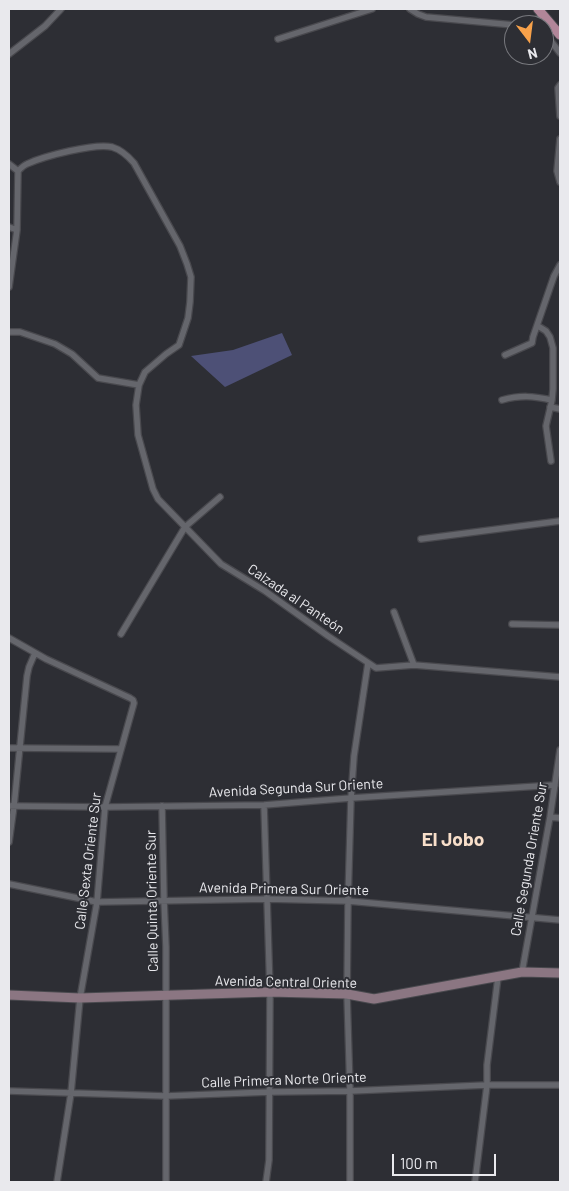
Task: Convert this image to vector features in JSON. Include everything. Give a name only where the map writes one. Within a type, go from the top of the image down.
[{"type":"main road","points":[[539,9],[560,35]]},
{"type":"street","points":[[9,54],[45,26],[61,9]]},
{"type":"street","points":[[278,39],[372,9]]},
{"type":"street","points":[[410,9],[426,17],[504,24]]},
{"type":"street","points":[[560,85],[558,88],[560,116]]},
{"type":"street","points":[[560,139],[557,171],[560,182]]},
{"type":"street","points":[[9,287],[17,230],[18,171],[26,164],[45,158],[105,146],[127,154],[140,172],[180,246],[190,276],[188,318],[179,345],[145,372],[139,384],[98,378],[72,354],[55,344],[20,332],[9,332]]},
{"type":"street","points":[[9,164],[18,171]]},
{"type":"street","points":[[9,227],[17,230]]},
{"type":"street","points":[[505,355],[532,343],[554,276],[560,265]]},
{"type":"street","points":[[538,326],[546,331],[553,348],[552,400],[546,426],[551,461]]},
{"type":"street","name":"Calzada al Panteón","points":[[139,384],[136,405],[138,435],[152,489],[158,499],[221,564],[265,591],[376,668],[414,665],[560,677]]},
{"type":"street","points":[[502,400],[528,396],[552,400]]},
{"type":"street","points":[[550,407],[560,409]]},
{"type":"street","points":[[121,634],[185,527],[220,497]]},
{"type":"street","points":[[421,539],[560,521]]},
{"type":"street","points":[[394,612],[414,665]]},
{"type":"street","points":[[512,624],[560,625]]},
{"type":"street","points":[[9,638],[35,653],[27,676],[20,748],[11,806],[9,842]]},
{"type":"street","name":"Calle Sexta Oriente Sur","points":[[35,653],[133,700],[134,703],[104,807],[97,902],[80,998],[71,1093],[57,1182]]},
{"type":"street","points":[[350,1182],[350,1091],[346,994],[351,798],[354,756],[368,663]]},
{"type":"street","points":[[9,748],[121,749]]},
{"type":"street","name":"Calle Segunda Oriente Sur","points":[[522,972],[560,750]]},
{"type":"street","name":"Avenida Segunda Sur Oriente","points":[[11,806],[264,806],[351,798],[555,785]]},
{"type":"street","name":"Calle Quinta Oriente Sur","points":[[162,806],[166,947],[166,1182]]},
{"type":"street","points":[[264,806],[270,992],[269,1160],[266,1182]]},
{"type":"street","points":[[550,817],[560,818]]},
{"type":"street","name":"Avenida Primera Sur Oriente","points":[[9,884],[97,902],[267,898],[348,901],[560,920]]},
{"type":"street","name":"Avenida Central Oriente","points":[[9,995],[80,998],[270,992],[346,994],[374,999],[522,972],[560,973]]},
{"type":"street","points":[[475,1182],[498,977]]},
{"type":"street","name":"Calle Primera Norte Oriente","points":[[9,1091],[166,1096],[487,1085],[560,1085]]},
{"type":"shaded area","points":[[282,333],[292,355],[225,387],[191,356],[233,350]]},
{"type":"district","name":"El Jobo","points":[[453,840]]}]
